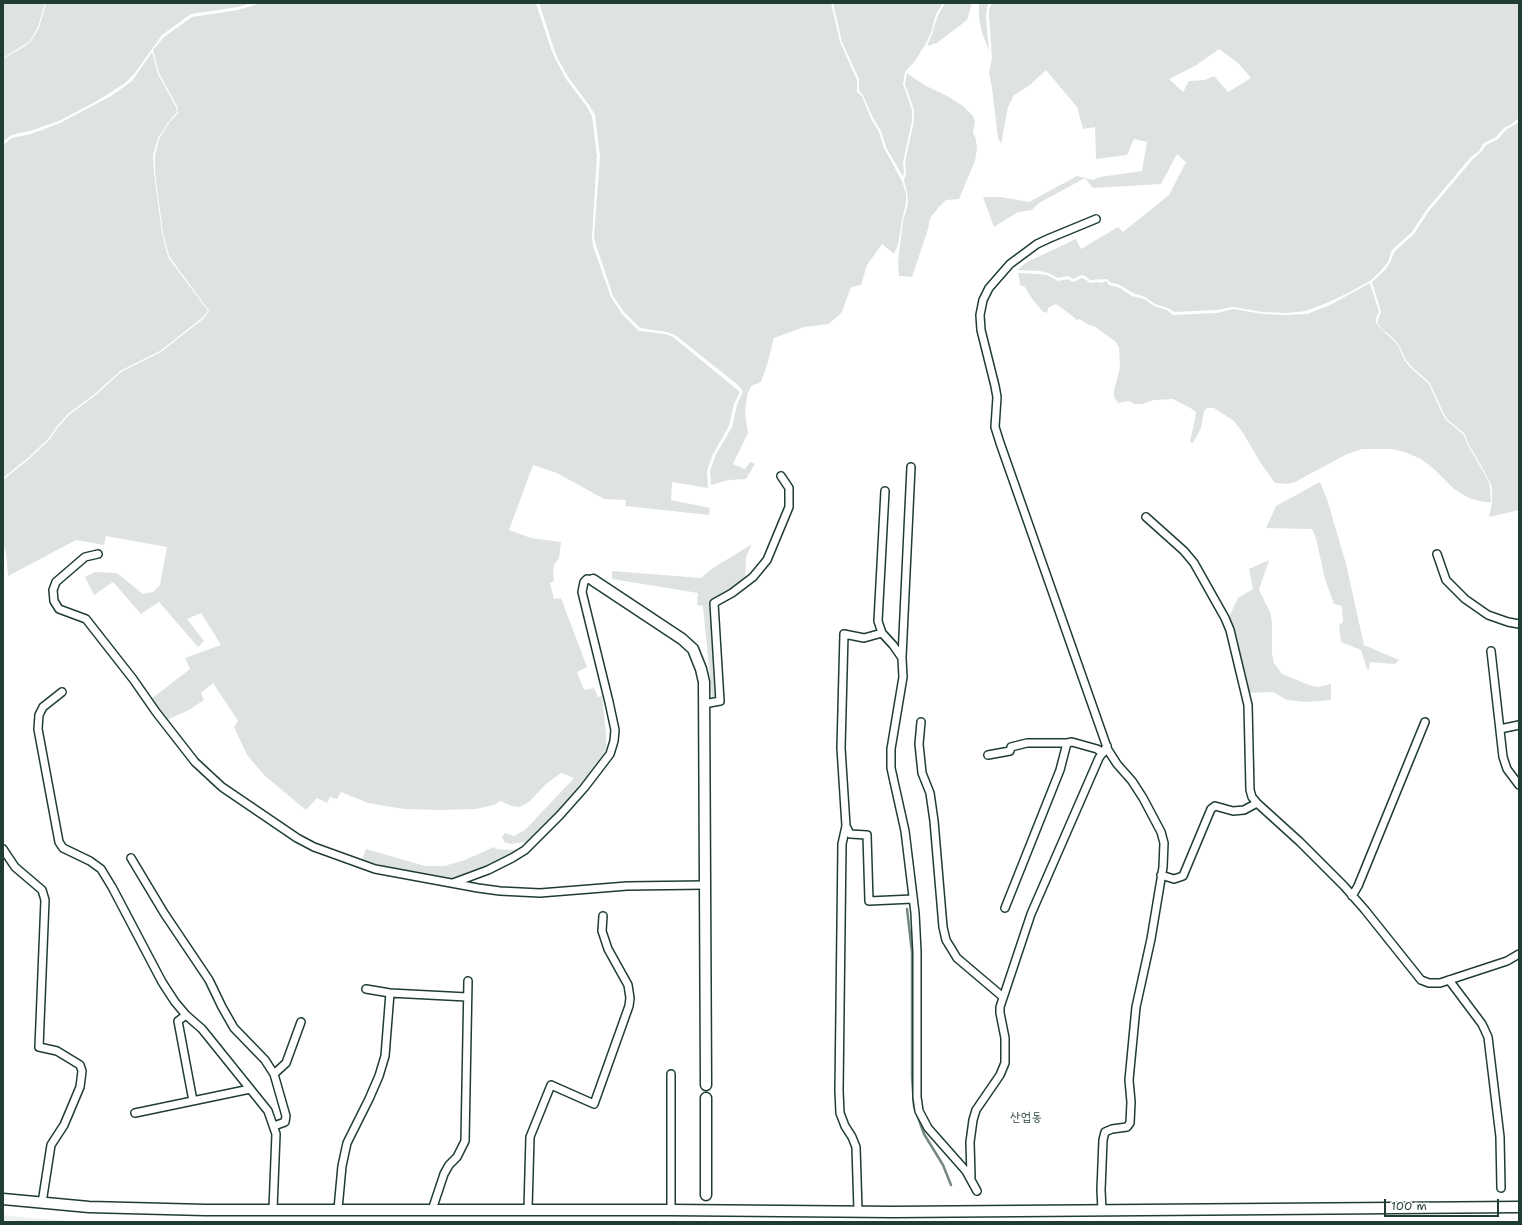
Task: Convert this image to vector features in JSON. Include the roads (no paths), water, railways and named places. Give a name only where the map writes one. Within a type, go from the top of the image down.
[{"type":"main road","points":[[593,580],[682,639],[693,648],[704,682],[706,1085]]},
{"type":"main road","points":[[706,1098],[706,1195]]},
{"type":"main road","points":[[3,1199],[122,1208],[432,1210],[528,1209],[893,1212],[1519,1207]]},
{"type":"street","points":[[1096,219],[1044,241],[1010,264],[989,288],[983,300],[980,315],[997,397],[995,427],[1000,443],[1108,746],[1117,764],[1132,781],[1143,798],[1161,832],[1164,849],[1151,940],[1136,1007],[1130,1080],[1130,1124],[1127,1127],[1112,1129],[1106,1132],[1103,1140],[1101,1190],[1102,1210]]},
{"type":"street","points":[[911,467],[902,658],[903,677],[891,749],[891,768],[905,831],[913,899],[917,952],[917,1098],[919,1111],[928,1128],[966,1171],[977,1191]]},
{"type":"street","points":[[704,704],[720,701],[714,603],[732,593],[753,577],[767,560],[789,508],[789,488],[781,476]]},
{"type":"street","points":[[885,492],[878,621],[882,633],[902,658]]},
{"type":"street","points":[[1146,516],[1184,551],[1194,563],[1226,618],[1248,705],[1250,790],[1257,803],[1300,842],[1352,896],[1420,980],[1429,983],[1440,983],[1507,961],[1519,954]]},
{"type":"street","points":[[98,554],[85,558],[56,582],[53,590],[54,601],[59,609],[86,619],[195,762],[236,797],[297,838],[314,847],[375,869],[500,891],[540,893],[628,886],[705,885]]},
{"type":"street","points":[[1437,554],[1446,580],[1465,599],[1488,615],[1519,624]]},
{"type":"street","points":[[453,883],[488,870],[525,850],[560,815],[584,788],[610,754],[614,741],[615,730],[582,592],[584,582],[587,579],[593,580]]},
{"type":"street","points":[[858,1211],[856,1147],[840,1113],[839,1091],[842,844],[846,826],[841,748],[844,634],[864,638],[882,633]]},
{"type":"street","points":[[1491,651],[1503,757],[1507,769],[1519,785]]},
{"type":"street","points":[[62,692],[42,707],[38,722],[38,729],[59,842],[63,848],[90,861],[101,869],[162,982],[175,1002],[186,1015],[202,1029],[268,1111],[276,1134],[273,1209]]},
{"type":"street","points":[[921,722],[919,744],[922,773],[930,793],[934,821],[943,927],[946,940],[957,958],[1003,997]]},
{"type":"street","points":[[1352,896],[1358,886],[1425,722]]},
{"type":"street","points":[[1500,729],[1519,725]]},
{"type":"street","points":[[988,755],[1010,751],[1011,747],[1027,743],[1072,742],[1097,749],[1103,753]]},
{"type":"street","points":[[1005,908],[1060,770],[1067,743]]},
{"type":"street","points":[[971,1179],[970,1142],[973,1120],[976,1110],[1000,1075],[1005,1063],[1005,1038],[1000,1006],[1031,914],[1099,758],[1108,746]]},
{"type":"street","points":[[1161,875],[1174,879],[1183,876],[1211,809],[1215,806],[1232,811],[1244,810],[1257,803]]},
{"type":"street","points":[[846,826],[850,834],[867,835],[869,901],[913,899]]},
{"type":"street","points":[[3,849],[15,868],[42,890],[46,900],[39,1047],[57,1051],[80,1065],[82,1071],[80,1087],[64,1126],[50,1145],[42,1203]]},
{"type":"street","points":[[131,858],[164,913],[209,980],[234,1028],[265,1060],[274,1074],[286,1116],[285,1122],[274,1126]]},
{"type":"street","points":[[528,1209],[530,1137],[551,1085],[594,1104],[629,1006],[630,998],[628,985],[608,950],[602,931],[603,916]]},
{"type":"street","points":[[1449,980],[1482,1024],[1488,1037],[1500,1137],[1501,1188]]},
{"type":"street","points":[[432,1210],[444,1174],[449,1165],[457,1157],[465,1141],[468,981]]},
{"type":"street","points":[[366,989],[390,993],[467,997]]},
{"type":"street","points":[[338,1209],[342,1166],[347,1143],[370,1099],[385,1056],[390,993]]},
{"type":"street","points":[[186,1015],[178,1021],[193,1101]]},
{"type":"street","points":[[274,1074],[286,1063],[301,1022]]},
{"type":"street","points":[[671,1074],[671,1210]]},
{"type":"street","points":[[135,1113],[250,1089]]},
{"type":"waterway","points":[[907,909],[912,952],[912,1077],[914,1106],[924,1134],[943,1165],[951,1185]]},
{"type":"district","name":"산업동","points":[[1026,1118]]}]
